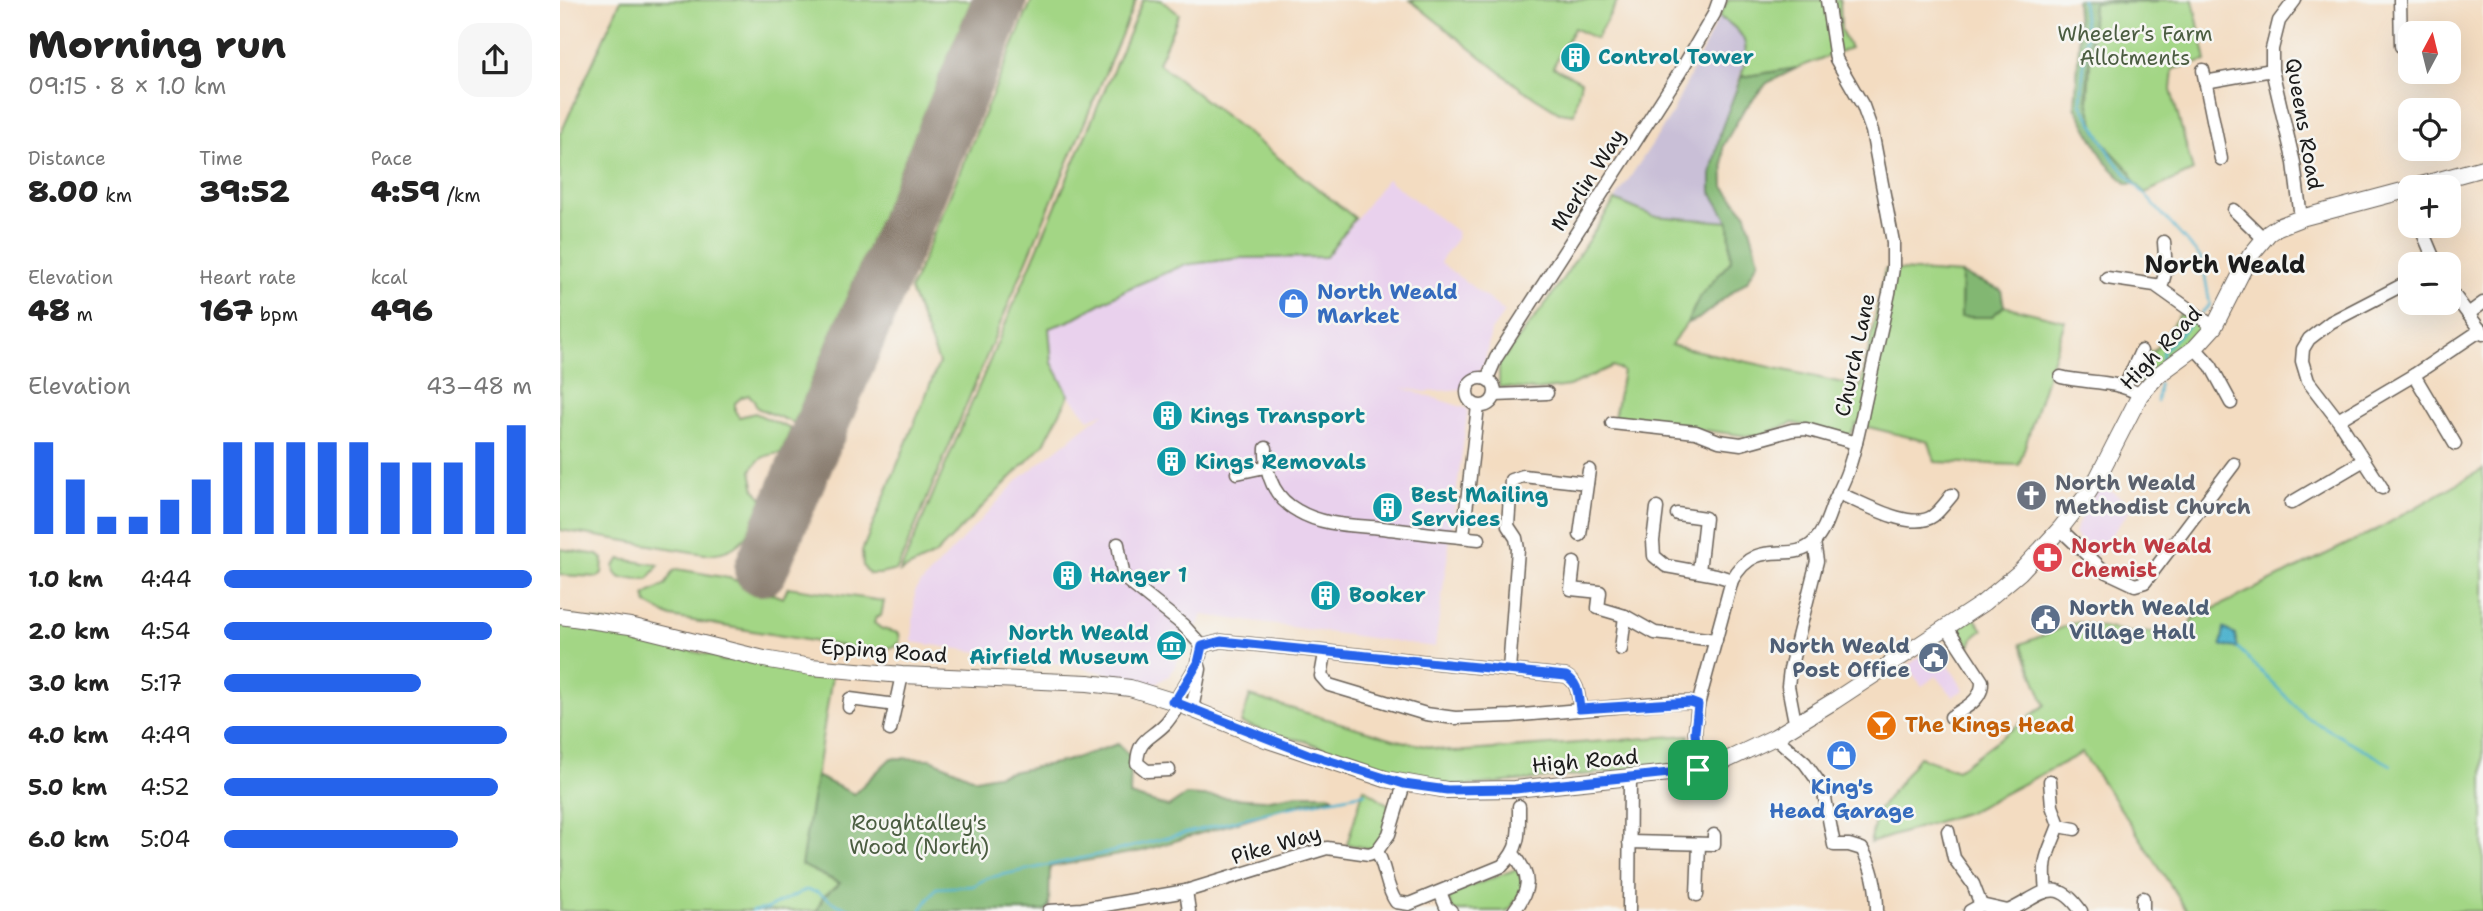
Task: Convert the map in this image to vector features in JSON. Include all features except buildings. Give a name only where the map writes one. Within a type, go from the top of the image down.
[{"type":"main road","name":"High Road","points":[[2458,175],[2483,168]]},
{"type":"main road","name":"High Road","points":[[1404,784],[1447,790],[1486,791],[1630,779],[1723,764],[1775,737],[1983,603],[2007,583],[2060,529],[2098,477],[2140,395],[2158,375],[2195,348],[2214,327],[2250,256],[2263,238],[2278,227],[2301,218],[2398,192]]},
{"type":"main road","name":"Epping Road","points":[[560,616],[630,626],[764,659],[811,667],[902,675],[1116,686],[1151,693],[1284,746],[1404,784]]},
{"type":"street","name":"Merlin Way","points":[[1487,379],[1496,358],[1680,72],[1719,0]]},
{"type":"street","name":"Church Lane","points":[[1794,717],[1788,686],[1817,561],[1814,542],[1822,531],[1848,470],[1856,443],[1893,268],[1893,242],[1872,131],[1863,106],[1836,60],[1827,0]]},
{"type":"street","name":"Queens Road","points":[[2295,0],[2279,21],[2272,49],[2272,70],[2294,163],[2301,218]]},
{"type":"street","points":[[2400,0],[2400,21]]},
{"type":"street","points":[[2221,159],[2204,76],[2272,70]]},
{"type":"street","points":[[2234,210],[2263,238]]},
{"type":"street","points":[[2161,288],[2166,270],[2164,242]]},
{"type":"street","points":[[2107,278],[2155,285],[2214,327]]},
{"type":"street","points":[[2382,488],[2338,420],[2308,381],[2302,360],[2303,349],[2309,339],[2331,322],[2398,287]]},
{"type":"street","points":[[2468,314],[2483,303]]},
{"type":"street","points":[[2338,420],[2482,332],[2461,305]]},
{"type":"street","points":[[2195,348],[2211,366],[2231,402]]},
{"type":"street","points":[[2125,386],[2141,351]]},
{"type":"street","points":[[2414,375],[2455,444]]},
{"type":"street","points":[[2061,377],[2125,386],[2140,395]]},
{"type":"street","points":[[1487,379],[1495,388],[1495,395],[1487,405],[1478,406],[1469,399],[1468,386],[1474,380],[1487,379]]},
{"type":"street","points":[[1495,395],[1547,393]]},
{"type":"street","points":[[1463,537],[1478,406]]},
{"type":"street","points":[[1612,422],[1696,432],[1719,441],[1741,444],[1792,430],[1806,429],[1856,443]]},
{"type":"street","points":[[1266,448],[1265,467],[1278,496],[1298,512],[1329,523],[1479,539]]},
{"type":"street","points":[[2291,503],[2364,460]]},
{"type":"street","points":[[2060,529],[2103,570],[2134,585],[2145,582],[2234,464]]},
{"type":"street","points":[[1237,472],[1265,467]]},
{"type":"street","points":[[1580,535],[1589,470]]},
{"type":"street","points":[[1509,670],[1518,549],[1516,538],[1508,526],[1511,480],[1523,476],[1587,484]]},
{"type":"street","points":[[1838,493],[1903,520],[1919,523],[1933,516],[1952,495]]},
{"type":"street","points":[[1657,508],[1654,556],[1666,566],[1732,580]]},
{"type":"street","points":[[1677,514],[1705,517],[1699,572]]},
{"type":"street","points":[[1698,770],[1695,732],[1698,705],[1732,580],[1740,566],[1764,552],[1798,551],[1814,542]]},
{"type":"street","points":[[1118,544],[1124,578],[1183,625],[1202,646]]},
{"type":"street","points":[[1574,563],[1571,589],[1600,592],[1598,608],[1625,615],[1655,633],[1716,640]]},
{"type":"street","points":[[1621,649],[1625,615]]},
{"type":"street","points":[[1946,626],[1982,681],[1983,691],[1975,701],[1951,717]]},
{"type":"street","points":[[1202,646],[1221,641],[1566,676],[1574,680],[1580,709]]},
{"type":"street","points":[[1181,705],[1177,698],[1198,663],[1202,646]]},
{"type":"street","points":[[1324,659],[1321,676],[1329,685],[1426,714],[1477,718],[1670,702],[1690,702],[1698,705]]},
{"type":"street","points":[[1169,769],[1147,771],[1137,763],[1137,750],[1147,738],[1167,723],[1181,705],[1200,669],[1198,663]]},
{"type":"street","points":[[890,730],[902,675]]},
{"type":"street","points":[[849,707],[850,699],[895,705]]},
{"type":"street","points":[[1775,737],[1805,763],[1823,788],[1834,845],[1849,845],[1862,849],[1870,861],[1877,893],[1877,911]]},
{"type":"street","points":[[1629,911],[1630,779]]},
{"type":"street","points":[[2046,891],[2043,867],[2059,826],[2052,806],[2050,782]]},
{"type":"street","points":[[1404,784],[1389,834],[1377,851],[1384,865],[1393,907],[1409,904],[1502,866],[1514,855],[1519,833],[1519,806]]},
{"type":"street","points":[[2059,826],[2075,829]]},
{"type":"street","points":[[1948,831],[1954,858],[1973,884],[1976,908],[2008,911],[2033,896],[2046,891],[2058,891],[2070,897],[2081,911]]},
{"type":"street","points":[[1629,842],[1714,844],[1714,835]]},
{"type":"street","points":[[1697,895],[1699,844]]},
{"type":"street","name":"Pike Way","points":[[1049,911],[1082,910],[1186,891],[1327,848],[1342,848],[1362,853],[1377,851]]},
{"type":"street","points":[[1514,855],[1524,867],[1527,888],[1514,911]]},
{"type":"street","points":[[1186,891],[1189,911]]},
{"type":"street","points":[[1440,892],[1446,907],[1451,911]]},
{"type":"shaded area","points":[[1719,17],[1736,26],[1744,39],[1747,55],[1721,130],[1711,173],[1711,192],[1729,222],[1653,216],[1615,200],[1670,117]]},
{"type":"shaded area","points":[[1387,179],[1457,232],[1456,240],[1440,262],[1505,312],[1491,331],[1484,365],[1463,389],[1425,392],[1400,387],[1468,409],[1435,647],[1203,615],[1170,675],[1153,685],[1075,666],[912,642],[915,590],[1019,479],[1105,412],[1089,419],[1069,395],[1052,363],[1048,328],[1067,322],[1127,289],[1184,265],[1242,258],[1326,257]]},
{"type":"shaded area","points":[[2101,484],[2133,506],[2094,558],[2074,533],[2087,505]]},
{"type":"shaded area","points":[[1936,645],[1964,690],[1953,696],[1936,676],[1922,686],[1907,666]]},
{"type":"green space","points":[[621,0],[972,0],[794,423],[757,408],[749,395],[735,403],[735,411],[739,417],[755,413],[791,429],[781,453],[763,458],[751,471],[755,490],[763,499],[749,530],[737,545],[717,553],[704,554],[560,530],[560,135]]},
{"type":"green space","points":[[1032,0],[1136,0],[897,570],[869,574],[863,566],[862,551],[939,363],[910,290]]},
{"type":"green space","points":[[1143,0],[1161,0],[1179,14],[1158,63],[1355,218],[1326,257],[1242,258],[1184,265],[1127,289],[1067,322],[1049,328],[1052,363],[1069,395],[1044,444],[935,555],[900,572]]},
{"type":"green space","points":[[1410,0],[1618,0],[1596,39],[1574,28],[1553,67],[1581,81],[1574,114],[1559,112],[1520,88]]},
{"type":"green space","points":[[1728,0],[1840,0],[1841,30],[1850,48],[1797,68],[1741,77],[1746,49],[1744,41],[1736,29],[1719,17]]},
{"type":"green space","points":[[2076,0],[2157,0],[2093,3],[2087,96],[2095,128],[2110,150],[2131,172],[2135,184],[2127,184],[2106,163],[2075,106],[2079,44]]},
{"type":"green space","name":"Wheeler's Farm Allotments","points":[[2193,0],[2206,61],[2173,69],[2171,90],[2193,171],[2145,193],[2107,152],[2093,129],[2088,103],[2093,3]]},
{"type":"green space","points":[[1797,68],[1767,83],[1743,111],[1723,146],[1724,187],[1746,214],[1759,260],[1748,280],[1698,319],[1687,323],[1700,296],[1731,261],[1729,222],[1711,192],[1711,173],[1721,130],[1741,77]]},
{"type":"green space","points":[[1615,200],[1653,216],[1729,222],[1731,261],[1700,296],[1687,323],[1671,345],[1861,387],[1885,269],[1962,274],[1961,316],[1991,317],[2004,306],[2065,321],[2019,465],[1935,462],[1929,442],[1856,424],[1850,436],[1793,423],[1755,437],[1614,418],[1623,371],[1613,366],[1569,386],[1538,390],[1499,387],[1499,364],[1550,298]]},
{"type":"green space","points":[[1962,274],[2001,290],[2004,306],[1991,317],[1961,317]]},
{"type":"green space","points":[[2183,310],[2202,326],[2201,334],[2141,383],[2134,384],[2136,376],[2146,364],[2147,350],[2153,352]]},
{"type":"green space","points":[[2483,469],[2483,911],[2187,911],[2082,753],[1971,811],[1870,843],[1877,812],[1919,757],[1957,770],[2045,705],[2021,644],[2076,622],[2128,632],[2187,633],[2192,619],[2376,530]]},
{"type":"green space","points":[[560,549],[598,555],[603,559],[602,573],[598,577],[560,575]]},
{"type":"green space","points":[[620,559],[659,565],[648,579],[621,578],[615,573],[614,566]]},
{"type":"green space","points":[[677,569],[729,578],[783,598],[788,587],[884,601],[881,616],[876,617],[874,623],[882,629],[899,633],[900,641],[895,647],[864,650],[671,617],[647,604],[645,595],[666,584],[672,572]]},
{"type":"green space","points":[[560,616],[630,626],[627,637],[719,657],[720,660],[726,661],[728,657],[832,676],[802,865],[840,884],[823,897],[817,911],[560,911]]},
{"type":"green space","points":[[1974,617],[1983,630],[1973,638],[1969,648],[1960,630],[1961,626]]},
{"type":"green space","points":[[1250,696],[1397,740],[1453,752],[1689,735],[1687,762],[1685,765],[1465,786],[1412,781],[1339,758],[1305,741],[1279,736],[1241,723]]},
{"type":"green space","name":"Roughtalley's Wood (North)","points":[[1118,744],[1131,757],[1130,795],[1168,807],[1186,795],[1263,800],[1298,794],[1329,794],[1333,797],[1301,803],[1142,851],[1050,867],[1049,907],[1045,911],[817,911],[823,897],[840,883],[801,865],[816,776],[854,794],[891,758],[931,759],[976,779],[1066,761]]},
{"type":"green space","points":[[1364,788],[1392,807],[1380,843],[1370,849],[1347,844]]},
{"type":"green space","points":[[1519,868],[1523,888],[1511,908],[1506,911],[1452,909],[1447,895]]},
{"type":"water","points":[[2224,628],[2235,635],[2238,648],[2221,646]]},
{"type":"waterway","points":[[2082,0],[2086,35],[2081,103],[2114,160],[2202,259],[2210,305],[2201,313]]},
{"type":"waterway","points":[[2162,364],[2163,351],[2196,318]]},
{"type":"waterway","points":[[2157,402],[2159,384]]},
{"type":"waterway","points":[[2238,648],[2306,717],[2391,765]]},
{"type":"waterway","points":[[920,911],[936,888],[973,886],[987,878],[1111,852],[1281,809],[1365,793]]},
{"type":"waterway","points":[[752,911],[766,909],[806,890],[817,892],[838,905],[857,911]]},
{"type":"runway","points":[[761,569],[1000,0]]},
{"type":"place","name":"Control Tower","points":[[1575,57]]},
{"type":"place","name":"North Weald Market","points":[[1294,304]]},
{"type":"place","name":"Kings Transport","points":[[1167,416]]},
{"type":"place","name":"Kings Removals","points":[[1172,462]]},
{"type":"place","name":"North Weald Methodist Church","points":[[2032,495]]},
{"type":"place","name":"Best Mailing Services","points":[[1388,507]]},
{"type":"place","name":"North Weald Chemist","points":[[2048,558]]},
{"type":"place","name":"Hanger 1","points":[[1067,575]]},
{"type":"place","name":"Booker","points":[[1326,595]]},
{"type":"place","name":"North Weald Village Hall","points":[[2046,620]]},
{"type":"place","name":"North Weald Airfield Museum","points":[[1172,645]]},
{"type":"place","name":"North Weald Post Office","points":[[1933,658]]},
{"type":"place","name":"The Kings Head","points":[[1882,725]]},
{"type":"place","name":"King's Head Garage","points":[[1842,755]]},
{"type":"district","name":"North Weald","points":[[2225,265]]},
{"type":"route","points":[[1221,641],[1566,676],[1574,680],[1580,709],[1670,702],[1690,702],[1698,705],[1695,721],[1698,770],[1515,789],[1447,790],[1385,779],[1268,740],[1172,701],[1186,685],[1198,663],[1202,646],[1221,641]]}]
